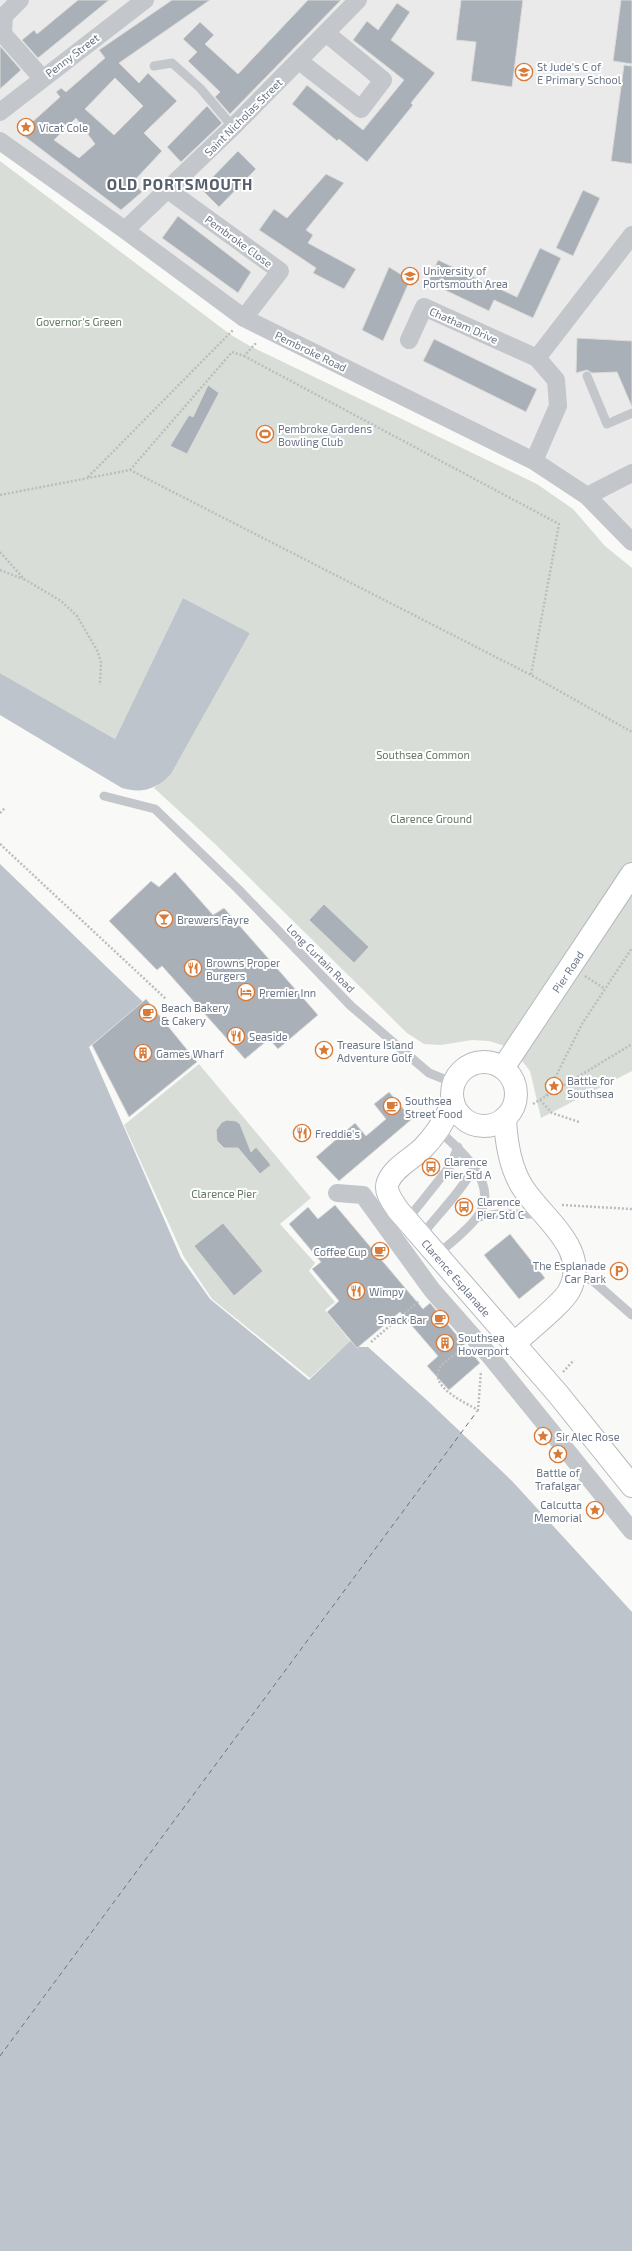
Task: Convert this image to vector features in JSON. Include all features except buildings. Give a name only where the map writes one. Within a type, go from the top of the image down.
[{"type":"street","points":[[20,0],[4,16],[3,34],[42,78]]},
{"type":"street","name":"Penny Street","points":[[0,112],[42,78],[145,0]]},
{"type":"street","name":"Saint Nicholas Street","points":[[125,230],[233,127],[358,0]]},
{"type":"street","points":[[299,61],[360,109],[383,80],[326,33]]},
{"type":"street","name":"Pembroke Road","points":[[0,141],[125,230],[244,318],[534,461],[588,496],[632,542]]},
{"type":"street","name":"Pembroke Close","points":[[168,190],[280,271],[244,318]]},
{"type":"street","points":[[536,358],[632,235]]},
{"type":"street","name":"Chatham Drive","points":[[409,340],[424,307],[536,358],[556,380],[558,406],[534,461]]},
{"type":"street","points":[[588,496],[632,473]]},
{"type":"street","name":"Pier Road","points":[[503,1068],[632,874]]},
{"type":"street","points":[[485,1062],[503,1068],[514,1084],[516,1093],[511,1111],[505,1118],[496,1124],[485,1126],[465,1120],[458,1112],[454,1093],[459,1074],[475,1064],[485,1062]]},
{"type":"street","name":"Clarence Esplanade","points":[[454,1093],[439,1131],[422,1150],[396,1170],[388,1183],[389,1196],[407,1220],[514,1344],[632,1486]]},
{"type":"street","points":[[505,1118],[506,1139],[512,1162],[522,1187],[552,1209],[570,1246],[575,1262],[575,1278],[568,1293],[514,1344]]},
{"type":"street","points":[[337,1193],[363,1195],[432,1290],[490,1356],[632,1531]]},
{"type":"lane","points":[[154,66],[172,63],[200,88],[233,127]]},
{"type":"lane","points":[[587,376],[607,424],[632,412]]},
{"type":"lane","name":"Long Curtain Road","points":[[104,796],[155,809],[183,834],[351,1006],[454,1093]]},
{"type":"lane","points":[[437,1255],[478,1217],[485,1200],[484,1184],[474,1168],[458,1147],[439,1131]]},
{"type":"lane","points":[[407,1220],[451,1165],[458,1147]]},
{"type":"lane","points":[[421,1236],[446,1205],[460,1191],[474,1168]]},
{"type":"lane","points":[[478,1217],[552,1209]]},
{"type":"lane","points":[[575,1278],[592,1280],[632,1315]]},
{"type":"path","points":[[88,478],[244,318]]},
{"type":"path","points":[[244,356],[266,329]]},
{"type":"path","points":[[130,470],[232,352],[244,356],[559,524],[531,676]]},
{"type":"path","points":[[0,495],[130,470],[531,676],[632,732]]},
{"type":"path","points":[[0,552],[24,579]]},
{"type":"path","points":[[0,570],[24,579],[61,601],[77,616],[98,652],[101,662],[100,685]]},
{"type":"path","points":[[0,813],[5,808]]},
{"type":"path","points":[[0,844],[166,999]]},
{"type":"path","points":[[546,1096],[582,1024],[632,948]]},
{"type":"path","points":[[584,975],[605,989]]},
{"type":"path","points":[[533,1104],[632,1044]]},
{"type":"path","points":[[540,1100],[552,1113],[579,1122]]},
{"type":"path","points":[[552,1209],[632,1209]]},
{"type":"path","points":[[371,1342],[432,1290]]},
{"type":"path","points":[[457,1353],[440,1367],[438,1378],[440,1383],[453,1397],[478,1410],[480,1380]]},
{"type":"path","points":[[560,1374],[574,1360]]},
{"type":"shaded area","name":"University of Portsmouth Area","points":[[0,0],[632,0],[632,539],[587,496],[244,318],[0,141]]},
{"type":"shaded area","points":[[183,598],[250,633],[171,774],[155,787],[143,790],[129,790],[122,788],[0,715],[0,673],[115,739]]},
{"type":"shaded area","points":[[0,864],[143,1002],[89,1047],[181,1258],[210,1299],[309,1380],[350,1341],[360,1347],[368,1347],[430,1403],[512,1481],[632,1612],[632,2251],[0,2251]]},
{"type":"green space","name":"Southsea Common","points":[[0,161],[231,335],[250,346],[537,484],[573,509],[605,546],[632,568],[632,1071],[541,1118],[530,1071],[512,1048],[489,1041],[472,1040],[441,1045],[424,1044],[407,1033],[214,843],[154,788],[171,774],[250,633],[183,598],[115,739],[0,673]]},
{"type":"green space","name":"Clarence Pier","points":[[199,1064],[311,1198],[280,1224],[315,1263],[309,1271],[335,1302],[325,1310],[350,1341],[310,1378],[212,1299],[184,1257],[124,1125]]},
{"type":"ferry route","points":[[0,2056],[478,1410]]},
{"type":"place","name":"St Jude's C of E Primary School","points":[[524,72]]},
{"type":"place","name":"Vicat Cole","points":[[26,127]]},
{"type":"place","name":"University of Portsmouth Area","points":[[410,276]]},
{"type":"place","name":"Pembroke Gardens Bowling Club","points":[[265,434]]},
{"type":"place","name":"Brewers Fayre","points":[[164,919]]},
{"type":"place","name":"Browns Proper Burgers","points":[[193,968]]},
{"type":"place","name":"Premier Inn","points":[[246,992]]},
{"type":"place","name":"Beach Bakery & Cakery","points":[[148,1013]]},
{"type":"place","name":"Seaside","points":[[236,1036]]},
{"type":"place","name":"Treasure Island Adventure Golf","points":[[324,1050]]},
{"type":"place","name":"Games Wharf","points":[[143,1053]]},
{"type":"place","name":"Battle for Southsea","points":[[554,1086]]},
{"type":"place","name":"Southsea Street Food","points":[[392,1106]]},
{"type":"place","name":"Freddie's","points":[[302,1133]]},
{"type":"place","name":"Clarence Pier Std A","points":[[431,1167]]},
{"type":"place","name":"Clarence Pier Std C","points":[[464,1207]]},
{"type":"place","name":"Coffee Cup","points":[[380,1251]]},
{"type":"place","name":"The Esplanade Car Park","points":[[619,1271]]},
{"type":"place","name":"Wimpy","points":[[356,1291]]},
{"type":"place","name":"Snack Bar","points":[[440,1319]]},
{"type":"place","name":"Southsea Hoverport","points":[[445,1343]]},
{"type":"place","name":"Sir Alec Rose","points":[[543,1436]]},
{"type":"place","name":"Battle of Trafalgar","points":[[558,1454]]},
{"type":"place","name":"Calcutta Memorial","points":[[595,1510]]},
{"type":"district","name":"OLD PORTSMOUTH","points":[[180,184]]},
{"type":"park label","name":"Governor's Green","points":[[79,321]]},
{"type":"park label","name":"Clarence Ground","points":[[431,818]]}]
